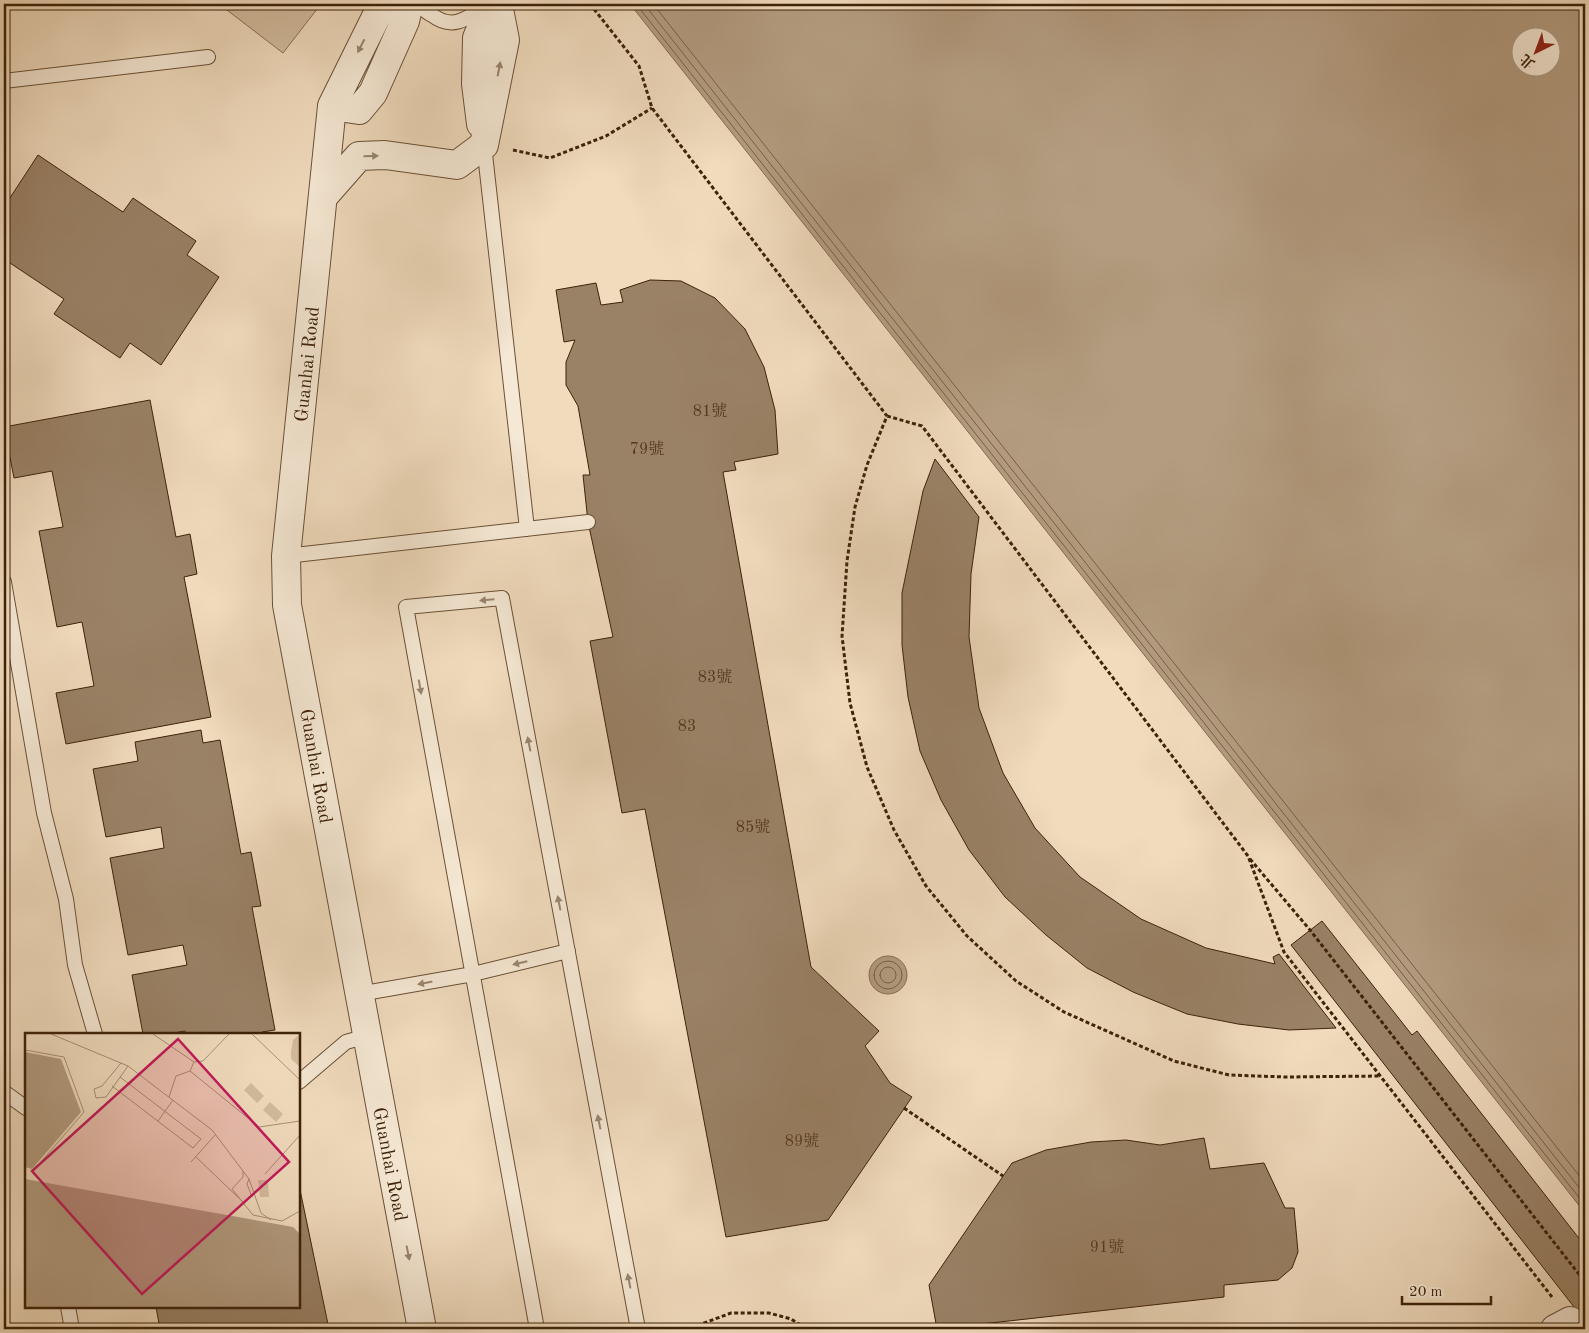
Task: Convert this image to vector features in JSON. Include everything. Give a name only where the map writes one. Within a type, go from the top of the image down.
[{"type":"street","name":"Guanhai Road","points":[[384,4],[332,106],[286,556],[287,605],[422,1329]]},
{"type":"street","points":[[332,106],[359,110],[374,93],[405,21],[409,4]]},
{"type":"street","points":[[484,145],[476,84],[477,38],[490,4]]},
{"type":"street","points":[[323,197],[359,156],[385,155],[457,164],[484,145],[505,40],[498,4]]},
{"type":"lane","points":[[421,4],[423,9],[436,19],[454,24],[465,20],[490,4]]},
{"type":"lane","points":[[4,81],[208,57]]},
{"type":"lane","points":[[484,145],[527,529]]},
{"type":"lane","points":[[286,556],[588,522]]},
{"type":"lane","points":[[4,582],[44,813],[66,899],[75,965],[95,1033]]},
{"type":"lane","points":[[537,1329],[406,607],[502,598],[638,1329]]},
{"type":"lane","points":[[359,994],[473,974],[568,951]]},
{"type":"lane","points":[[300,1081],[346,1042],[366,1036]]},
{"type":"lane","points":[[4,1092],[25,1107]]},
{"type":"lane","points":[[68,1308],[72,1329]]},
{"type":"path","points":[[590,4],[639,66],[652,108],[887,416],[922,426],[1248,856],[1310,930],[1585,1282]]},
{"type":"path","points":[[484,145],[550,158],[606,136],[652,108]]},
{"type":"path","points":[[887,416],[867,465],[855,507],[847,561],[842,636],[850,703],[867,767],[894,830],[926,886],[967,936],[1016,981],[1064,1012],[1174,1061],[1229,1075],[1285,1077],[1380,1076]]},
{"type":"path","points":[[1248,856],[1284,952],[1380,1076],[1563,1325]]},
{"type":"path","points":[[904,1108],[1003,1176]]},
{"type":"path","points":[[692,1329],[731,1313],[768,1313],[791,1319],[806,1329]]},
{"type":"shaded area","points":[[226,4],[321,4],[283,53],[223,7]]},
{"type":"water","points":[[630,4],[1585,4],[1585,1213]]},
{"type":"water","points":[[888,956],[902,961],[907,975],[902,989],[888,994],[874,989],[869,975],[874,961]]},
{"type":"building","points":[[38,155],[123,212],[133,198],[196,241],[187,255],[219,277],[161,365],[130,343],[120,358],[54,314],[64,299],[4,259],[4,207]]},
{"type":"building","points":[[650,280],[681,281],[715,298],[745,329],[764,367],[775,410],[778,454],[734,462],[736,470],[723,472],[811,967],[879,1031],[865,1046],[890,1083],[912,1097],[828,1220],[726,1237],[645,809],[622,813],[590,641],[613,637],[588,522],[583,475],[590,475],[578,406],[566,385],[566,362],[575,340],[564,342],[556,290],[596,283],[601,305],[623,302],[620,290]]},
{"type":"building","points":[[150,400],[176,537],[190,534],[197,574],[184,577],[211,717],[66,744],[56,693],[94,686],[82,622],[57,627],[39,531],[63,527],[52,471],[14,478],[4,427]]},
{"type":"building","points":[[935,459],[979,517],[971,574],[969,637],[979,708],[1003,773],[1035,828],[1080,877],[1141,919],[1206,948],[1275,964],[1273,957],[1279,954],[1336,1028],[1289,1030],[1238,1024],[1187,1014],[1133,992],[1087,968],[1046,935],[1005,897],[969,850],[941,800],[920,751],[908,697],[902,645],[902,593],[923,491]]},
{"type":"building","points":[[201,730],[203,743],[220,740],[241,854],[251,852],[261,906],[252,907],[275,1030],[262,1033],[185,1033],[185,1031],[143,1033],[132,975],[187,965],[183,945],[128,955],[110,858],[164,848],[161,827],[106,837],[93,769],[138,761],[135,742]]},
{"type":"building","points":[[1322,921],[1412,1035],[1417,1031],[1585,1246],[1585,1321],[1291,945]]},
{"type":"building","points":[[1204,1138],[1210,1169],[1264,1163],[1285,1208],[1294,1208],[1298,1252],[1292,1268],[1278,1280],[1224,1285],[1224,1297],[937,1329],[929,1285],[1012,1163],[1046,1150],[1091,1142],[1126,1140],[1160,1145]]},
{"type":"building","points":[[300,1190],[329,1329],[160,1329],[156,1308],[300,1308]]}]
